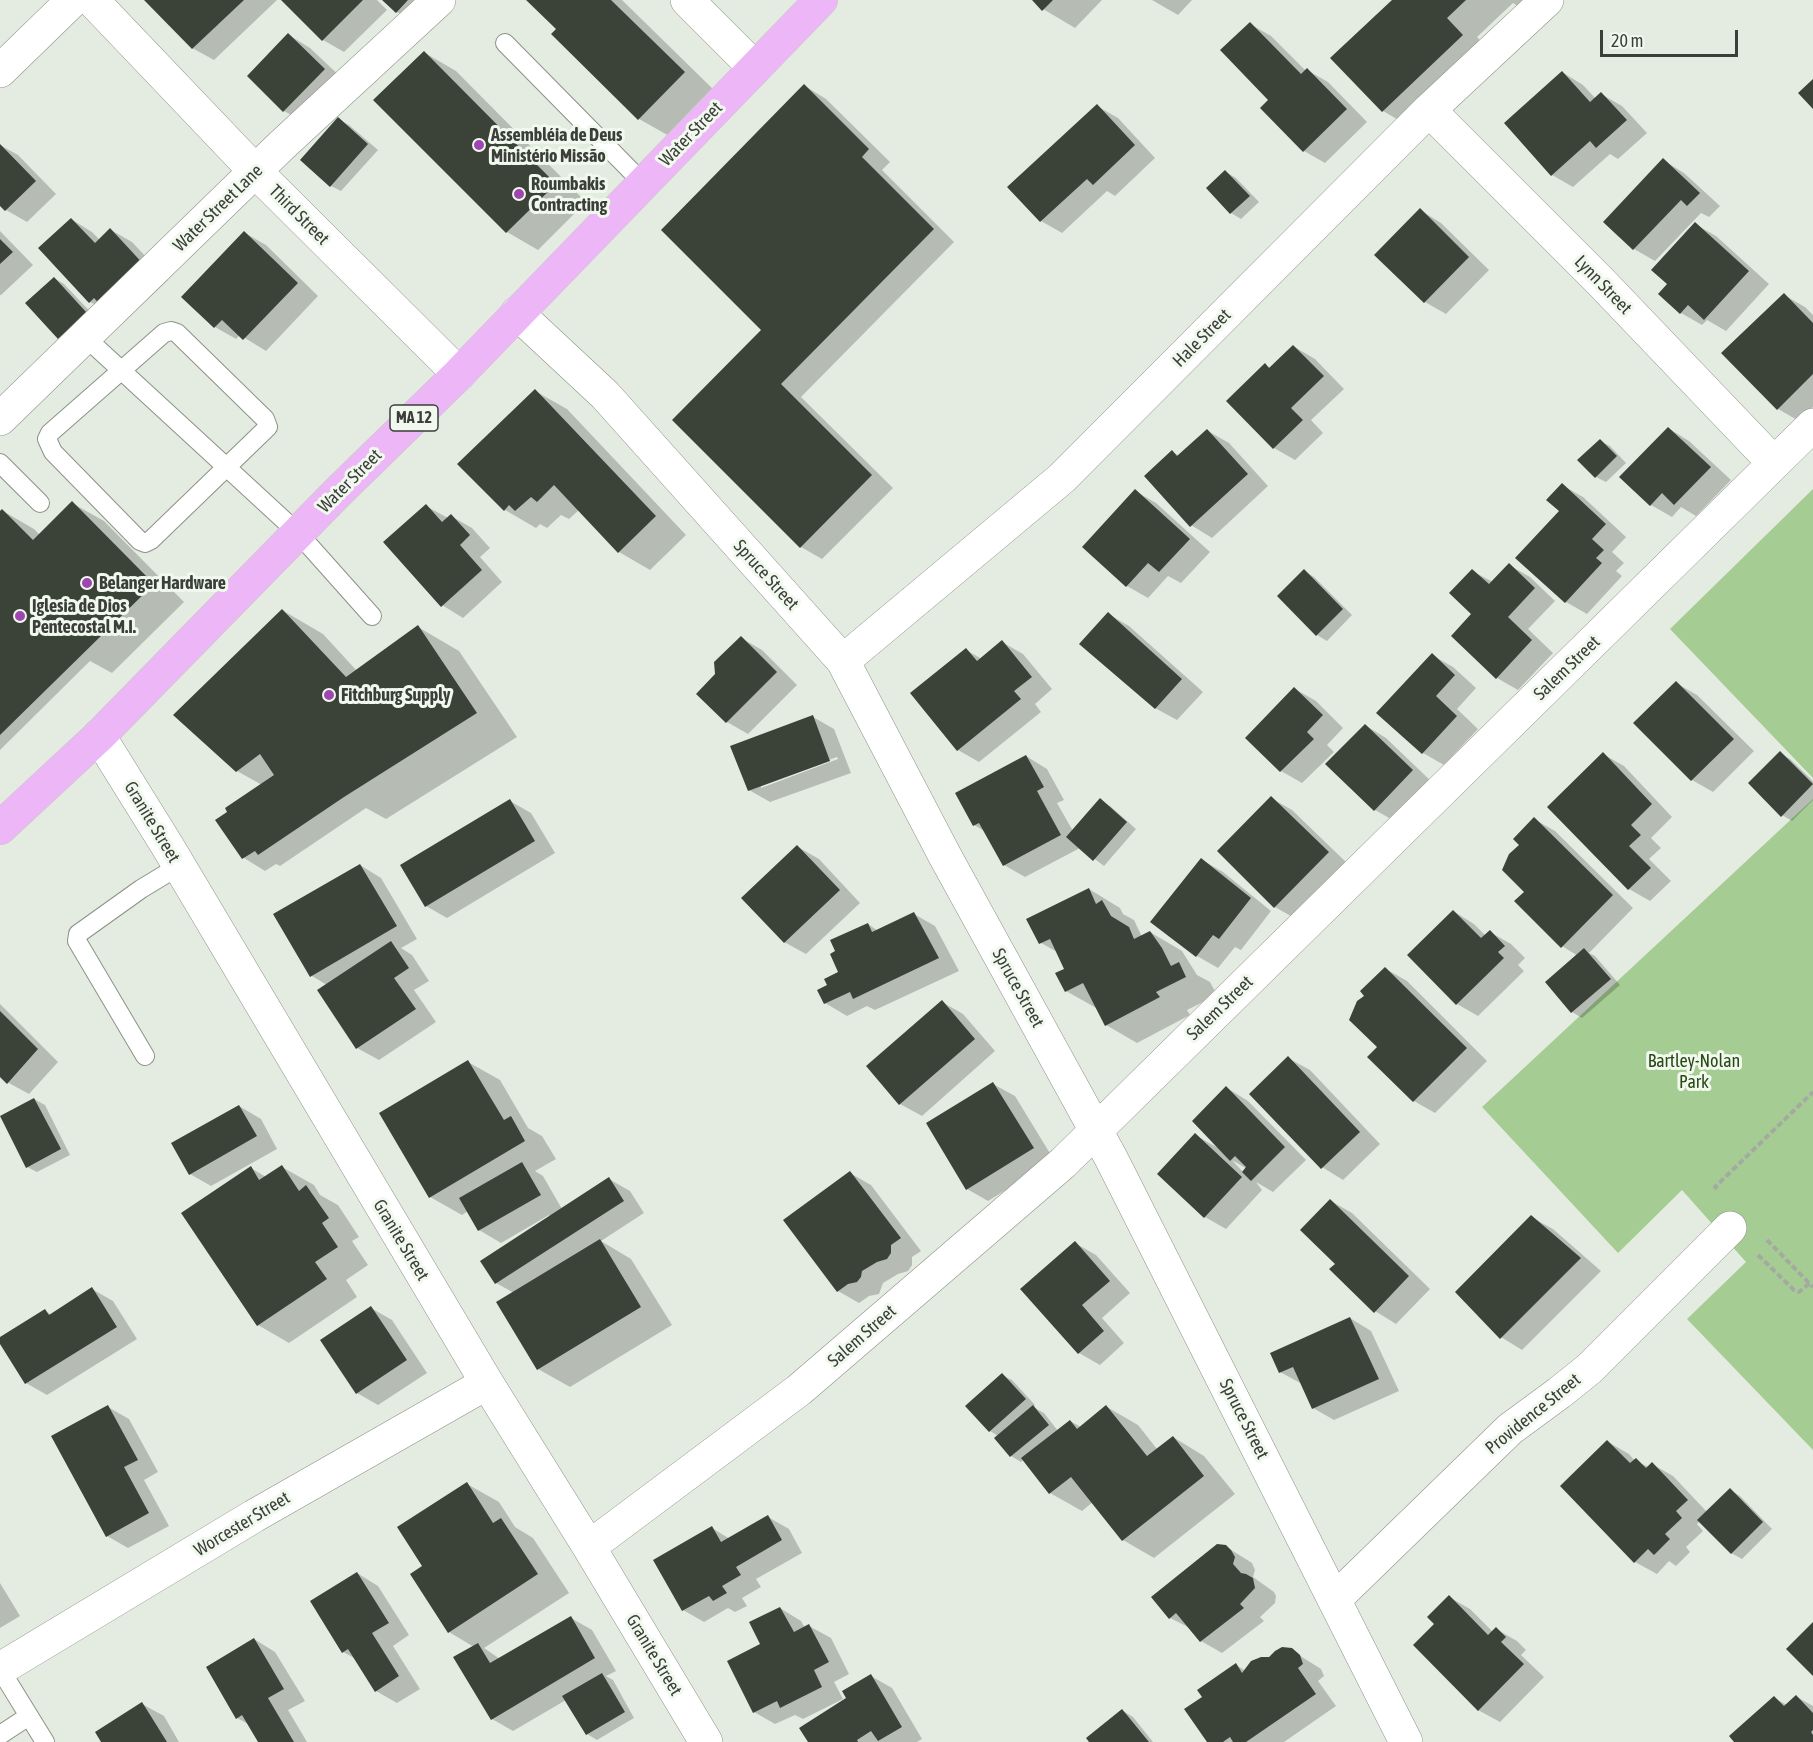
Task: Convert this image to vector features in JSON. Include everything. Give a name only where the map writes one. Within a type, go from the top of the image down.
[{"type":"highway","name":"Water Street","points":[[0,828],[99,736],[298,533],[459,374],[821,0]]},
{"type":"street","points":[[0,71],[73,0]]},
{"type":"street","name":"Third Street","points":[[92,0],[256,172],[459,374]]},
{"type":"street","name":"Water Street Lane","points":[[0,420],[281,146],[439,0]]},
{"type":"street","points":[[687,0],[755,68]]},
{"type":"street","name":"Hale Street","points":[[843,661],[1062,478],[1429,110],[1548,0]]},
{"type":"street","name":"Lynn Street","points":[[1429,110],[1600,281],[1774,463]]},
{"type":"street","name":"Spruce Street","points":[[517,313],[605,395],[843,661],[945,856],[1117,1168],[1406,1742]]},
{"type":"street","name":"Salem Street","points":[[589,1547],[799,1390],[1063,1163],[1813,425]]},
{"type":"street","name":"Granite Street","points":[[99,736],[487,1383],[706,1742]]},
{"type":"street","name":"Providence Street","points":[[1335,1599],[1510,1429],[1589,1369],[1730,1228]]},
{"type":"street","name":"Worcester Street","points":[[0,1669],[254,1516],[487,1383]]},
{"type":"lane","points":[[505,43],[644,183]]},
{"type":"lane","points":[[171,331],[177,333],[268,423],[268,427],[228,467],[151,540],[144,543],[53,452],[47,439],[50,433],[121,369],[164,333],[171,331]]},
{"type":"lane","points":[[84,336],[298,533],[372,616]]},
{"type":"lane","points":[[0,463],[40,503]]},
{"type":"lane","points":[[145,1056],[77,941],[78,934],[141,889],[179,866]]},
{"type":"lane","points":[[0,1669],[45,1742]]},
{"type":"lane","points":[[0,1735],[29,1716]]},
{"type":"path","points":[[1723,1195],[1715,1187],[1813,1092]]},
{"type":"path","points":[[1730,1228],[1794,1290],[1799,1292],[1811,1285],[1762,1235]]},
{"type":"green space","points":[[1813,489],[1813,778],[1670,629]]},
{"type":"green space","name":"Bartley-Nolan Park","points":[[1813,799],[1813,1450],[1687,1319],[1746,1262],[1682,1190],[1618,1253],[1482,1107]]},
{"type":"building","points":[[144,0],[244,0],[192,49]]},
{"type":"building","points":[[281,0],[363,0],[322,41]]},
{"type":"building","points":[[382,0],[408,0],[396,13]]},
{"type":"building","points":[[526,0],[611,0],[685,72],[638,120],[551,34],[556,29]]},
{"type":"building","points":[[1032,0],[1053,0],[1042,11]]},
{"type":"building","points":[[1392,0],[1466,0],[1447,18],[1463,35],[1382,112],[1330,58]]},
{"type":"building","points":[[1250,22],[1301,74],[1307,68],[1347,109],[1303,152],[1260,108],[1268,100],[1220,50]]},
{"type":"building","points":[[288,33],[325,69],[283,112],[247,76]]},
{"type":"building","points":[[424,51],[556,184],[506,233],[373,100]]},
{"type":"building","points":[[1562,71],[1590,102],[1601,92],[1627,120],[1596,148],[1590,141],[1551,176],[1504,123]]},
{"type":"building","points":[[1813,79],[1813,109],[1798,93]]},
{"type":"building","points":[[804,84],[869,149],[862,157],[934,229],[781,384],[872,475],[800,548],[672,420],[761,330],[661,230]]},
{"type":"building","points":[[1097,104],[1135,145],[1093,185],[1087,179],[1040,222],[1007,187]]},
{"type":"building","points":[[338,117],[368,144],[330,187],[300,160]]},
{"type":"building","points":[[0,144],[36,181],[5,211],[0,206]]},
{"type":"building","points":[[1663,158],[1700,193],[1687,206],[1681,200],[1633,250],[1603,222]]},
{"type":"building","points":[[1225,170],[1250,196],[1230,214],[1206,188]]},
{"type":"building","points":[[1420,208],[1469,257],[1424,303],[1374,255]]},
{"type":"building","points":[[71,218],[95,243],[110,228],[147,268],[104,309],[94,298],[89,303],[38,248]]},
{"type":"building","points":[[1695,222],[1749,271],[1704,320],[1688,305],[1680,314],[1658,294],[1667,284],[1651,270]]},
{"type":"building","points":[[244,231],[298,283],[243,340],[222,320],[214,328],[181,297]]},
{"type":"building","points":[[0,239],[13,252],[0,264]]},
{"type":"building","points":[[54,277],[87,313],[58,339],[25,303]]},
{"type":"building","points":[[1784,293],[1813,323],[1813,374],[1777,410],[1721,353]]},
{"type":"building","points":[[1293,345],[1324,376],[1291,408],[1303,420],[1273,449],[1226,401],[1265,363],[1269,368]]},
{"type":"building","points":[[535,389],[656,516],[618,553],[554,485],[537,502],[531,497],[515,511],[509,505],[504,511],[457,464]]},
{"type":"building","points":[[1668,427],[1711,467],[1674,505],[1662,493],[1650,506],[1619,477]]},
{"type":"building","points":[[1207,429],[1248,474],[1190,527],[1144,476],[1172,450],[1177,456]]},
{"type":"building","points":[[1600,439],[1617,456],[1595,478],[1577,460]]},
{"type":"building","points":[[1562,483],[1606,524],[1592,539],[1604,550],[1596,558],[1602,563],[1565,603],[1515,558],[1559,511],[1546,500]]},
{"type":"building","points":[[1135,489],[1190,539],[1159,572],[1148,563],[1126,587],[1082,547]]},
{"type":"building","points":[[72,501],[154,584],[0,735],[0,511],[2,509],[33,540]]},
{"type":"building","points":[[426,504],[442,522],[451,514],[470,535],[460,545],[482,570],[441,607],[383,542]]},
{"type":"building","points":[[1509,563],[1535,588],[1508,617],[1532,640],[1496,679],[1451,636],[1471,614],[1449,593],[1472,569],[1489,584]]},
{"type":"building","points":[[1304,569],[1343,609],[1316,636],[1277,596]]},
{"type":"building","name":"Fitchburg Supply","points":[[282,609],[346,677],[418,625],[477,713],[344,797],[258,855],[255,851],[242,859],[215,820],[227,812],[225,808],[274,775],[260,754],[236,772],[173,715]]},
{"type":"building","points":[[1108,612],[1182,679],[1155,709],[1079,644]]},
{"type":"building","points":[[741,636],[777,672],[726,723],[696,694],[715,674],[714,662]]},
{"type":"building","points":[[1002,640],[1032,677],[1014,691],[1021,699],[957,751],[910,693],[966,648],[977,661]]},
{"type":"building","points":[[1432,653],[1455,675],[1436,696],[1457,716],[1422,754],[1376,713]]},
{"type":"building","points":[[1676,681],[1734,739],[1691,781],[1633,723]]},
{"type":"building","points":[[1294,687],[1323,715],[1307,732],[1314,739],[1280,772],[1245,738]]},
{"type":"building","points":[[813,715],[830,761],[748,791],[730,746]]},
{"type":"building","points":[[1365,724],[1413,770],[1374,811],[1325,764]]},
{"type":"building","points":[[1780,751],[1813,784],[1781,817],[1748,783]]},
{"type":"building","points":[[1603,752],[1652,804],[1631,825],[1641,835],[1629,846],[1651,868],[1628,890],[1547,807]]},
{"type":"building","points":[[1026,755],[1044,787],[1037,791],[1061,835],[1003,866],[979,823],[973,826],[955,793]]},
{"type":"building","points":[[1271,796],[1329,852],[1274,908],[1217,851]]},
{"type":"building","points":[[1100,798],[1127,822],[1093,861],[1066,837]]},
{"type":"building","points":[[510,799],[535,841],[425,907],[400,865]]},
{"type":"building","points":[[1534,817],[1613,895],[1561,948],[1514,901],[1524,892],[1502,870],[1509,854],[1519,845],[1513,839]]},
{"type":"building","points":[[797,845],[840,890],[784,943],[741,898]]},
{"type":"building","points":[[1201,858],[1251,898],[1219,939],[1213,935],[1196,957],[1150,922]]},
{"type":"building","points":[[360,864],[397,926],[310,977],[273,914]]},
{"type":"building","points":[[1089,888],[1096,904],[1102,900],[1111,916],[1129,927],[1134,939],[1150,931],[1171,966],[1179,962],[1186,977],[1156,992],[1160,997],[1105,1026],[1083,983],[1065,992],[1055,973],[1064,969],[1050,939],[1039,944],[1026,919]]},
{"type":"building","points":[[1453,910],[1481,938],[1490,930],[1505,946],[1498,952],[1504,958],[1456,1005],[1407,955]]},
{"type":"building","points":[[914,912],[939,958],[853,999],[850,992],[824,1004],[817,990],[827,985],[824,979],[838,972],[830,954],[835,951],[830,940],[868,923],[872,932]]},
{"type":"building","points":[[391,941],[409,968],[394,978],[416,1009],[356,1049],[317,990]]},
{"type":"building","points":[[1584,948],[1611,979],[1571,1013],[1545,982]]},
{"type":"building","points":[[1385,967],[1467,1048],[1413,1102],[1367,1057],[1377,1047],[1349,1020],[1357,1001],[1364,996],[1360,991]]},
{"type":"building","points":[[942,1000],[975,1039],[899,1105],[866,1066]]},
{"type":"building","points":[[0,1011],[38,1049],[7,1084],[0,1077]]},
{"type":"building","points":[[1288,1056],[1360,1132],[1321,1169],[1249,1094]]},
{"type":"building","points":[[468,1060],[504,1120],[511,1116],[525,1141],[429,1198],[379,1113]]},
{"type":"building","points":[[993,1082],[1034,1148],[966,1190],[926,1123]]},
{"type":"building","points":[[1226,1086],[1285,1147],[1251,1181],[1242,1172],[1246,1167],[1235,1156],[1230,1161],[1192,1121]]},
{"type":"building","points":[[34,1098],[61,1149],[26,1168],[0,1116]]},
{"type":"building","points":[[239,1105],[257,1136],[189,1175],[171,1143]]},
{"type":"building","points":[[1195,1133],[1242,1177],[1204,1218],[1157,1174]]},
{"type":"building","points":[[522,1162],[541,1195],[478,1231],[459,1198]]},
{"type":"building","points":[[282,1165],[299,1191],[306,1185],[329,1218],[322,1223],[338,1247],[315,1262],[327,1279],[257,1326],[181,1213],[251,1166],[259,1180]]},
{"type":"building","points":[[850,1171],[901,1238],[891,1245],[891,1253],[887,1259],[862,1271],[857,1282],[848,1284],[837,1292],[783,1220]]},
{"type":"building","points":[[609,1177],[624,1201],[495,1284],[480,1261]]},
{"type":"building","points":[[1330,1199],[1409,1276],[1374,1313],[1329,1269],[1335,1264],[1300,1230]]},
{"type":"building","points":[[1531,1215],[1581,1258],[1500,1339],[1455,1292]]},
{"type":"building","points":[[600,1239],[641,1307],[537,1370],[496,1302]]},
{"type":"building","points":[[1075,1241],[1110,1281],[1082,1305],[1104,1331],[1078,1354],[1020,1289]]},
{"type":"building","points":[[92,1287],[117,1327],[25,1384],[0,1344],[0,1337],[45,1309],[49,1315]]},
{"type":"building","points":[[371,1306],[407,1360],[356,1394],[320,1340]]},
{"type":"building","points":[[1350,1317],[1379,1379],[1312,1409],[1293,1367],[1279,1373],[1270,1353]]},
{"type":"building","points":[[1002,1373],[1026,1399],[989,1432],[965,1406]]},
{"type":"building","points":[[108,1405],[138,1460],[124,1467],[149,1513],[106,1537],[51,1436]]},
{"type":"building","points":[[1033,1405],[1049,1425],[1010,1457],[994,1438]]},
{"type":"building","points":[[1106,1405],[1147,1456],[1173,1436],[1204,1476],[1122,1541],[1071,1477],[1049,1494],[1021,1458],[1070,1420],[1077,1429]]},
{"type":"building","points":[[1607,1440],[1630,1463],[1636,1458],[1646,1468],[1652,1462],[1688,1500],[1676,1511],[1682,1518],[1665,1534],[1670,1539],[1654,1555],[1648,1549],[1634,1563],[1560,1486]]},
{"type":"building","points":[[467,1482],[493,1523],[501,1518],[538,1574],[448,1633],[410,1574],[422,1566],[397,1527]]},
{"type":"building","points":[[1730,1488],[1763,1522],[1731,1554],[1697,1520]]},
{"type":"building","points":[[768,1515],[782,1540],[736,1567],[741,1575],[722,1586],[727,1593],[713,1601],[709,1596],[682,1611],[653,1560],[712,1526],[721,1542]]},
{"type":"building","points":[[1217,1544],[1226,1545],[1231,1550],[1235,1557],[1233,1564],[1241,1573],[1253,1578],[1255,1588],[1240,1604],[1244,1608],[1200,1642],[1176,1613],[1169,1619],[1151,1597]]},
{"type":"building","points":[[357,1572],[389,1623],[372,1633],[399,1676],[375,1692],[348,1649],[342,1653],[310,1601]]},
{"type":"building","points":[[1449,1595],[1488,1635],[1496,1627],[1506,1637],[1501,1642],[1524,1664],[1478,1711],[1413,1645],[1434,1624],[1427,1617]]},
{"type":"building","points":[[780,1607],[794,1632],[809,1624],[829,1662],[814,1670],[822,1687],[780,1708],[777,1701],[753,1713],[727,1661],[760,1644],[749,1622]]},
{"type":"building","points":[[571,1616],[595,1658],[491,1720],[453,1657],[478,1643],[490,1663]]},
{"type":"building","points":[[1813,1622],[1813,1676],[1786,1649]]},
{"type":"building","points":[[254,1638],[284,1689],[268,1698],[294,1742],[258,1742],[242,1715],[236,1719],[206,1667]]},
{"type":"building","points":[[1282,1647],[1292,1648],[1300,1655],[1303,1664],[1298,1668],[1316,1694],[1246,1742],[1233,1742],[1230,1737],[1223,1742],[1207,1742],[1184,1709],[1202,1697],[1197,1690],[1236,1663],[1242,1673],[1251,1661],[1269,1657]]},
{"type":"building","points":[[602,1673],[625,1712],[586,1735],[562,1696]]},
{"type":"building","points":[[871,1674],[902,1727],[878,1741],[871,1731],[857,1740],[858,1742],[808,1742],[799,1728],[846,1698],[842,1691]]},
{"type":"building","points":[[1796,1695],[1813,1713],[1811,1732],[1813,1742],[1734,1742],[1729,1736],[1774,1696],[1784,1706]]},
{"type":"building","points":[[142,1702],[167,1742],[101,1742],[95,1732]]},
{"type":"building","points":[[1122,1709],[1149,1742],[1089,1742],[1086,1738]]},
{"type":"place","name":"Assembléia de Deus Ministério Missão","points":[[479,145]]},
{"type":"place","name":"Roumbakis Contracting","points":[[519,194]]},
{"type":"place","name":"Belanger Hardware","points":[[87,583]]},
{"type":"place","name":"Iglesia de Dios Pentecostal M.I.","points":[[20,616]]},
{"type":"place","name":"Fitchburg Supply","points":[[329,695]]}]
